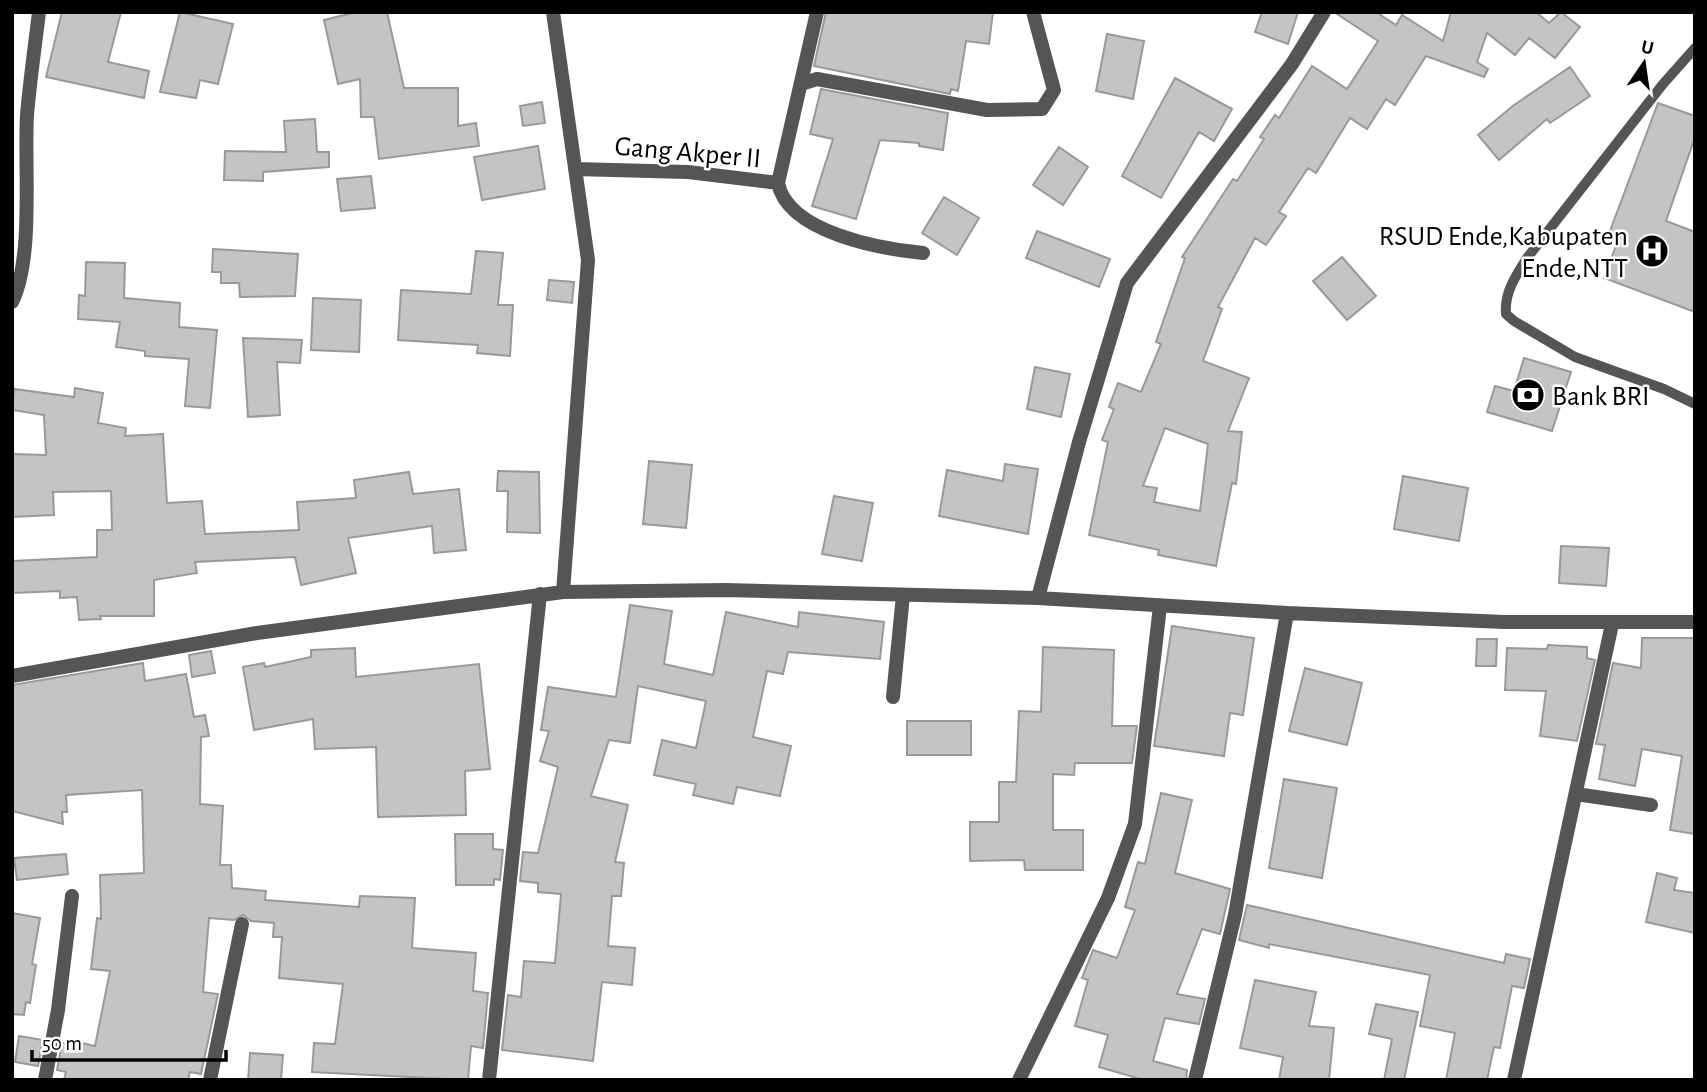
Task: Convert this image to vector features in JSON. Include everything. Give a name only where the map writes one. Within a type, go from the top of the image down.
[{"type":"street","points":[[12,302],[19,289],[24,250],[27,114],[38,12]]},
{"type":"street","points":[[553,12],[588,260],[563,592]]},
{"type":"street","name":"Gang Akper II","points":[[575,169],[688,172],[778,183],[817,12]]},
{"type":"street","points":[[802,84],[817,79],[987,110],[1042,109],[1054,90],[1033,12]]},
{"type":"street","points":[[1038,598],[1079,442],[1127,283],[1292,64],[1324,12]]},
{"type":"street","points":[[778,183],[789,205],[821,227],[847,240],[883,249],[923,253]]},
{"type":"street","points":[[12,676],[257,633],[563,592],[726,590],[1038,598],[1287,613],[1612,624],[1695,622]]},
{"type":"street","points":[[489,1080],[540,594]]},
{"type":"street","points":[[893,697],[903,595]]},
{"type":"street","points":[[1019,1080],[1108,898],[1135,824],[1160,606]]},
{"type":"street","points":[[1195,1080],[1235,915],[1287,613]]},
{"type":"street","points":[[1514,1080],[1612,624]]},
{"type":"street","points":[[1576,794],[1651,805]]},
{"type":"street","points":[[45,1080],[58,1010],[72,897]]},
{"type":"street","points":[[210,1080],[242,924]]},
{"type":"lane","points":[[1695,48],[1663,84],[1527,258],[1516,276],[1505,306],[1506,314],[1514,321],[1575,357],[1664,389],[1695,404]]},
{"type":"building","points":[[62,12],[121,12],[108,62],[149,71],[144,98],[46,77]]},
{"type":"building","points":[[180,12],[233,24],[218,84],[200,80],[196,98],[160,92]]},
{"type":"building","points":[[356,12],[387,12],[404,88],[458,88],[458,126],[476,123],[479,146],[379,159],[374,117],[361,117],[360,79],[338,84],[324,20]]},
{"type":"building","points":[[826,12],[993,12],[989,44],[966,41],[958,91],[951,89],[950,94],[814,66]]},
{"type":"building","points":[[1262,12],[1298,12],[1288,44],[1255,32]]},
{"type":"building","points":[[1334,12],[1376,12],[1396,25],[1402,15],[1443,41],[1451,12],[1536,12],[1549,23],[1561,12],[1580,27],[1555,58],[1529,38],[1515,55],[1487,33],[1477,62],[1488,69],[1484,77],[1426,56],[1395,105],[1386,99],[1367,129],[1350,118],[1316,173],[1308,168],[1279,212],[1286,216],[1266,245],[1255,238],[1218,307],[1222,309],[1203,361],[1249,378],[1228,431],[1242,432],[1236,484],[1232,483],[1216,566],[1158,555],[1159,550],[1089,535],[1108,442],[1102,440],[1114,409],[1109,407],[1118,383],[1141,392],[1161,344],[1156,342],[1185,258],[1182,257],[1233,179],[1237,181],[1264,139],[1260,137],[1275,115],[1279,118],[1312,66],[1347,89],[1378,41]],"holes":[[[1165,428],[1208,444],[1200,511],[1154,502],[1157,488],[1143,486]]]},
{"type":"building","points":[[1107,34],[1144,41],[1133,99],[1096,91]]},
{"type":"building","points":[[1570,67],[1590,96],[1550,123],[1547,119],[1499,160],[1478,135],[1514,105]]},
{"type":"building","points":[[1175,78],[1232,109],[1214,141],[1199,132],[1161,198],[1122,176]]},
{"type":"building","points":[[821,89],[948,113],[943,150],[919,146],[919,143],[880,140],[856,219],[812,206],[833,139],[810,134]]},
{"type":"building","points":[[542,102],[545,123],[523,126],[520,106]]},
{"type":"building","points":[[1658,103],[1695,116],[1695,137],[1666,221],[1695,232],[1695,312],[1604,278],[1617,243],[1607,239]]},
{"type":"building","points":[[315,119],[317,152],[329,152],[329,167],[263,172],[263,181],[224,180],[225,151],[286,152],[284,121]]},
{"type":"building","points":[[538,146],[545,189],[482,200],[474,157]]},
{"type":"building","points":[[1059,147],[1088,167],[1063,205],[1033,185]]},
{"type":"building","points":[[371,176],[375,208],[341,211],[337,179]]},
{"type":"building","points":[[944,197],[979,218],[957,255],[922,233]]},
{"type":"building","points":[[1037,231],[1110,259],[1099,287],[1026,258]]},
{"type":"building","points":[[213,249],[298,254],[295,296],[240,297],[239,283],[221,283],[221,272],[212,272]]},
{"type":"building","points":[[476,251],[503,253],[498,305],[513,305],[510,356],[477,353],[478,345],[398,340],[401,290],[471,294]]},
{"type":"building","points":[[1342,257],[1376,296],[1347,320],[1313,281]]},
{"type":"building","points":[[86,262],[125,263],[124,298],[180,303],[179,327],[217,330],[210,408],[185,406],[189,359],[145,356],[145,351],[116,347],[120,322],[78,319],[79,295],[85,296]]},
{"type":"building","points":[[549,280],[574,282],[572,303],[547,300]]},
{"type":"building","points":[[313,298],[361,300],[359,352],[311,350]]},
{"type":"building","points":[[243,338],[302,340],[300,363],[277,362],[280,415],[248,417]]},
{"type":"building","name":"Bank BRI","points":[[1524,358],[1571,372],[1552,431],[1487,412],[1495,386],[1514,391]]},
{"type":"building","points":[[1035,367],[1070,374],[1061,417],[1027,409]]},
{"type":"building","points":[[75,388],[103,393],[98,423],[126,428],[125,436],[163,434],[167,503],[202,501],[205,534],[299,530],[297,502],[356,498],[354,480],[409,472],[413,494],[459,489],[466,550],[434,553],[432,526],[348,538],[356,573],[301,585],[295,557],[195,562],[197,573],[154,580],[154,616],[100,616],[101,619],[79,620],[77,597],[60,598],[60,591],[12,593],[12,561],[97,557],[97,530],[112,530],[111,491],[53,492],[54,515],[12,517],[12,454],[46,455],[44,415],[12,410],[14,389],[74,397]]},
{"type":"building","points":[[649,461],[692,465],[686,528],[643,524]]},
{"type":"building","points":[[1005,464],[1038,469],[1028,534],[939,516],[947,470],[1003,481]]},
{"type":"building","points":[[498,471],[539,472],[540,533],[507,532],[508,491],[497,491]]},
{"type":"building","points":[[1403,476],[1468,488],[1459,541],[1394,529]]},
{"type":"building","points":[[834,496],[873,503],[862,561],[822,554]]},
{"type":"building","points":[[1561,546],[1609,548],[1606,586],[1559,583]]},
{"type":"building","points":[[630,605],[672,611],[664,664],[713,675],[726,612],[798,627],[799,612],[884,622],[880,659],[788,652],[783,674],[767,671],[753,737],[791,746],[780,796],[737,787],[733,804],[693,795],[696,784],[654,775],[662,740],[696,748],[706,701],[638,686],[630,743],[609,740],[591,796],[628,805],[615,862],[624,863],[621,896],[612,896],[608,946],[635,948],[632,985],[602,982],[593,1061],[502,1050],[508,995],[521,997],[524,961],[555,963],[561,894],[538,892],[538,883],[520,881],[523,852],[538,853],[558,767],[540,761],[549,731],[541,730],[548,687],[616,697]]},
{"type":"building","points":[[1172,626],[1254,638],[1243,715],[1230,713],[1224,756],[1154,746]]},
{"type":"building","points":[[1642,638],[1695,638],[1695,834],[1670,830],[1682,756],[1642,749],[1635,786],[1599,779],[1605,745],[1596,744],[1613,663],[1641,668]]},
{"type":"building","points":[[1477,639],[1497,639],[1496,666],[1476,666]]},
{"type":"building","points":[[1548,645],[1587,647],[1587,658],[1595,660],[1577,741],[1540,736],[1546,691],[1505,690],[1507,648],[1547,649]]},
{"type":"building","points":[[1043,647],[1114,650],[1112,726],[1137,726],[1132,763],[1075,763],[1074,775],[1053,774],[1053,830],[1083,830],[1083,870],[1025,870],[1024,860],[970,861],[970,822],[999,822],[999,782],[1016,782],[1019,711],[1041,712]]},
{"type":"building","points":[[355,648],[356,677],[479,664],[490,769],[465,771],[466,815],[378,817],[376,747],[315,749],[313,719],[254,730],[243,667],[264,663],[265,667],[311,657],[311,650]]},
{"type":"building","points":[[211,651],[215,673],[192,677],[189,655]]},
{"type":"building","points":[[143,663],[145,681],[186,674],[194,717],[205,715],[209,736],[201,737],[200,804],[223,806],[220,865],[231,865],[232,888],[266,891],[265,900],[359,907],[360,896],[415,898],[412,948],[476,953],[473,991],[488,993],[483,1048],[471,1046],[468,1080],[312,1072],[314,1043],[335,1044],[343,984],[279,978],[282,937],[273,937],[274,923],[251,921],[243,915],[234,920],[209,918],[203,992],[218,994],[201,1074],[190,1072],[188,1080],[64,1080],[66,1072],[57,1070],[62,1043],[71,1045],[72,1041],[95,1046],[110,971],[91,969],[97,918],[101,919],[100,875],[144,873],[142,790],[66,795],[67,812],[62,812],[63,824],[12,811],[12,685]]},
{"type":"building","points":[[1305,668],[1362,683],[1347,745],[1289,731]]},
{"type":"building","points":[[907,721],[971,721],[971,755],[907,755]]},
{"type":"building","points":[[1284,779],[1337,788],[1322,878],[1269,868]]},
{"type":"building","points":[[1161,793],[1192,800],[1175,873],[1230,889],[1220,934],[1202,929],[1177,994],[1205,999],[1199,1024],[1165,1018],[1153,1061],[1187,1070],[1186,1080],[1144,1080],[1099,1067],[1108,1035],[1075,1026],[1088,980],[1082,978],[1093,950],[1117,958],[1135,910],[1125,907],[1138,862],[1145,864]]},
{"type":"building","points":[[455,834],[493,834],[493,849],[503,850],[500,880],[494,879],[494,885],[456,885]]},
{"type":"building","points":[[66,854],[68,874],[17,880],[14,858]]},
{"type":"building","points":[[1657,873],[1677,878],[1674,890],[1695,893],[1695,933],[1646,922]]},
{"type":"building","points":[[1247,905],[1504,963],[1506,954],[1530,959],[1524,988],[1512,986],[1500,1048],[1494,1047],[1487,1080],[1446,1080],[1455,1033],[1420,1026],[1430,975],[1269,944],[1269,948],[1239,940]]},
{"type":"building","points":[[12,913],[40,918],[32,964],[36,965],[30,1003],[26,1002],[24,1015],[12,1014]]},
{"type":"building","points":[[1255,980],[1316,992],[1309,1026],[1334,1028],[1329,1080],[1279,1080],[1283,1057],[1240,1048]]},
{"type":"building","points":[[1376,1004],[1418,1012],[1404,1080],[1384,1080],[1392,1039],[1369,1034]]},
{"type":"building","points":[[19,1036],[43,1040],[38,1066],[15,1062]]},
{"type":"building","points":[[250,1053],[283,1055],[281,1080],[248,1080]]},
{"type":"place","name":"RSUD Ende,Kabupaten Ende,NTT","points":[[1652,251]]},
{"type":"place","name":"Bank BRI","points":[[1528,395]]}]
